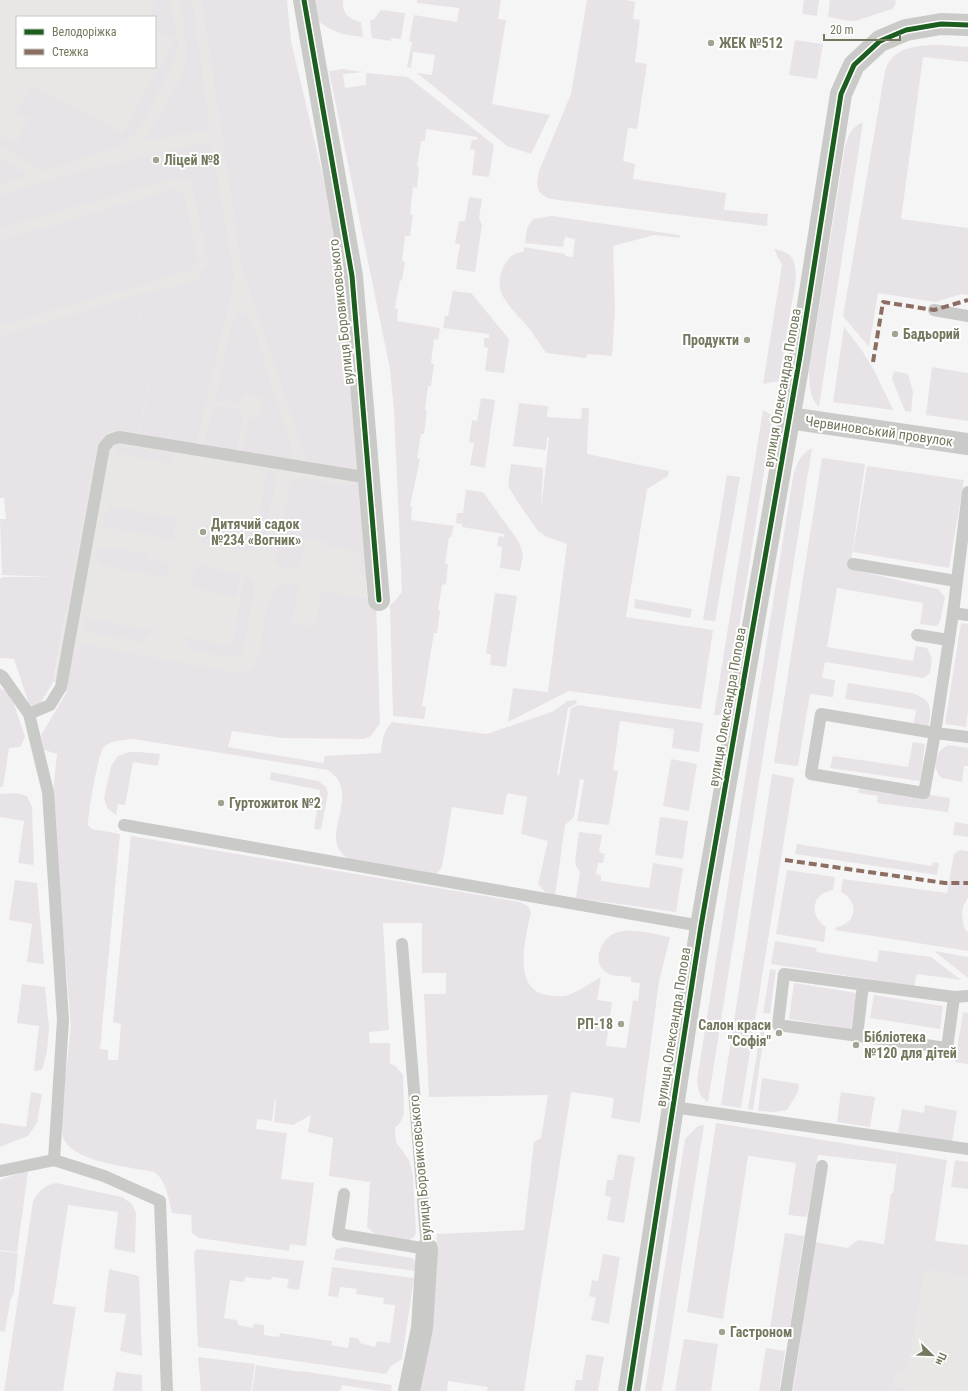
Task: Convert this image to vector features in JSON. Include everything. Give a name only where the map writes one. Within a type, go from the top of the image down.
[{"type":"street","name":"вулиця Боровиковського","points":[[304,0],[352,276],[379,600]]},
{"type":"street","name":"вулиця Олександра Попова","points":[[629,1391],[701,926],[789,418],[841,94],[854,65],[880,41],[906,30],[941,24],[968,25]]},
{"type":"street","name":"Червиновський провулок","points":[[789,418],[968,444]]},
{"type":"street","name":"вулиця Боровиковського","points":[[409,1391],[422,1328],[428,1249]]},
{"type":"lane","points":[[934,310],[968,316]]},
{"type":"lane","points":[[29,714],[50,704],[61,686],[104,447],[110,440],[119,436],[357,476],[368,475]]},
{"type":"lane","points":[[968,492],[964,554],[956,581],[953,613],[935,733],[924,793],[811,774],[821,714],[935,733],[968,737]]},
{"type":"lane","points":[[853,564],[956,581]]},
{"type":"lane","points":[[953,613],[968,615]]},
{"type":"lane","points":[[917,635],[949,640]]},
{"type":"lane","points":[[0,675],[3,677],[29,714],[48,792],[64,1020],[54,1160]]},
{"type":"lane","points":[[124,825],[701,926]]},
{"type":"lane","name":"вулиця Боровиковського","points":[[402,944],[428,1249]]},
{"type":"lane","points":[[954,997],[947,1048],[778,1025],[784,974],[954,997],[968,996]]},
{"type":"lane","points":[[857,1036],[863,985]]},
{"type":"lane","points":[[673,1107],[968,1149]]},
{"type":"lane","points":[[0,1171],[54,1160],[104,1176],[160,1201],[167,1391]]},
{"type":"lane","points":[[786,1391],[822,1166]]},
{"type":"lane","points":[[344,1194],[338,1234],[428,1249]]},
{"type":"shaded area","name":"Дитячий садок №234 «Вогник»","points":[[0,0],[281,0],[333,252],[345,322],[375,695],[68,692],[54,682],[66,612],[0,361]]},
{"type":"shaded area","points":[[151,0],[170,0],[178,42],[174,61],[145,119],[134,134],[119,146],[43,171],[0,145],[0,136],[16,144],[29,118],[16,112],[32,85],[122,133],[175,40],[156,30],[156,16],[149,16],[156,3]]},
{"type":"shaded area","points":[[179,0],[192,0],[210,129],[144,141],[169,101],[184,69],[186,45]]},
{"type":"shaded area","points":[[202,0],[287,0],[291,41],[360,333],[358,471],[307,462],[242,269]]},
{"type":"shaded area","points":[[312,0],[343,0],[344,9],[347,15],[353,20],[361,22],[363,37],[342,34],[328,28],[318,21]]},
{"type":"shaded area","points":[[417,0],[501,0],[498,19],[506,20],[492,104],[550,115],[531,154],[507,146],[417,73],[432,75],[435,55],[413,52],[411,68],[407,67],[412,42],[409,41],[414,15],[457,22],[459,8],[417,3]]},
{"type":"shaded area","points":[[587,0],[627,0],[635,2],[633,19],[640,20],[635,62],[647,64],[637,129],[628,128],[623,161],[635,164],[633,179],[726,193],[724,210],[768,214],[767,226],[558,200],[547,198],[539,192],[537,183],[539,171],[571,94]]},
{"type":"shaded area","points":[[804,0],[819,0],[817,16],[802,14]]},
{"type":"shaded area","points":[[830,0],[895,0],[896,3],[892,9],[855,21],[850,21],[828,17]]},
{"type":"shaded area","points":[[381,10],[405,13],[401,39],[391,38],[391,41],[372,38],[370,21],[374,19]]},
{"type":"shaded area","points":[[795,40],[823,44],[817,79],[789,75]]},
{"type":"shaded area","points":[[941,45],[968,47],[968,62],[923,57],[901,219],[968,228],[968,295],[962,294],[935,302],[878,293],[869,347],[843,316],[885,71],[894,56],[900,52],[915,47]]},
{"type":"shaded area","points":[[343,69],[364,72],[343,74],[345,88],[366,85],[366,73],[408,77],[494,145],[489,177],[472,175],[475,150],[470,149],[472,140],[477,140],[477,137],[426,129],[425,141],[421,141],[417,167],[419,167],[417,188],[413,187],[410,214],[413,215],[410,236],[405,236],[402,261],[405,262],[395,308],[398,309],[397,321],[440,328],[438,340],[434,339],[431,363],[434,364],[431,386],[428,386],[424,434],[421,434],[417,458],[420,459],[410,506],[412,507],[411,520],[454,526],[451,537],[449,537],[445,564],[448,564],[446,584],[442,585],[438,610],[440,611],[437,633],[434,633],[422,706],[426,707],[424,719],[393,716],[390,605],[402,592],[394,410],[390,369],[329,71]]},
{"type":"shaded area","points":[[863,122],[819,407],[813,399],[809,372],[845,147],[851,132],[856,126]]},
{"type":"shaded area","points":[[211,141],[233,271],[223,274],[234,271],[232,291],[196,444],[140,434],[151,378],[149,377],[139,433],[123,430],[112,431],[103,435],[99,441],[95,453],[54,681],[40,704],[35,708],[29,704],[14,659],[0,658],[0,579],[3,577],[50,577],[2,575],[0,519],[6,519],[4,498],[0,498],[0,337],[142,293],[134,374],[143,294],[195,281],[209,263],[191,181],[179,177],[0,228],[0,195],[70,174]]},
{"type":"shaded area","points":[[0,158],[29,175],[0,184]]},
{"type":"shaded area","points":[[174,189],[184,192],[198,259],[191,270],[0,326],[0,241]]},
{"type":"shaded area","points":[[469,197],[482,199],[479,218],[482,225],[475,272],[456,269],[460,245],[455,243],[459,221],[465,221]]},
{"type":"shaded area","points":[[552,216],[679,235],[681,238],[654,235],[613,246],[615,311],[612,356],[588,354],[585,358],[546,353],[528,327],[505,300],[501,292],[500,276],[504,266],[512,256],[523,252],[524,247],[565,254],[565,256],[573,257],[575,239],[565,237],[563,247],[525,243],[527,228],[533,219]]},
{"type":"shaded area","points":[[774,249],[785,252],[792,258],[795,266],[796,278],[779,381],[763,384],[782,265]]},
{"type":"shaded area","points":[[453,291],[471,293],[509,339],[504,373],[485,371],[488,348],[484,347],[484,338],[489,338],[489,334],[443,328],[445,316],[448,316]]},
{"type":"shaded area","points":[[239,312],[248,315],[251,318],[293,453],[289,460],[242,451],[248,418],[258,420],[262,397],[244,394],[242,404],[215,400],[233,319]]},
{"type":"shaded area","points":[[844,327],[861,349],[874,370],[893,410],[833,402]]},
{"type":"shaded area","points":[[932,367],[968,373],[968,421],[926,415]]},
{"type":"shaded area","points":[[894,371],[908,374],[913,392],[911,412],[905,411],[892,379]]},
{"type":"shaded area","points":[[481,398],[495,400],[485,468],[470,465],[474,443],[469,442],[472,420],[477,421]]},
{"type":"shaded area","points":[[519,403],[548,406],[547,417],[581,419],[582,408],[589,408],[587,454],[669,471],[668,476],[647,489],[626,617],[713,630],[701,709],[569,691],[508,722],[513,688],[548,692],[567,544],[547,537],[538,531],[508,486],[511,464],[543,468],[541,510],[549,437],[547,437],[546,450],[513,446]]},
{"type":"shaded area","points":[[213,405],[242,410],[240,417],[243,417],[237,451],[204,445]]},
{"type":"shaded area","points":[[763,410],[773,416],[725,715],[714,715]]},
{"type":"shaded area","points":[[118,445],[173,455],[172,463],[116,453]]},
{"type":"shaded area","points":[[812,448],[708,1102],[701,1095],[697,1080],[793,477],[799,460],[804,453]]},
{"type":"shaded area","points":[[822,458],[865,464],[850,569],[938,589],[945,597],[940,622],[936,626],[920,624],[923,603],[837,588],[827,647],[913,661],[916,646],[927,648],[932,658],[930,673],[924,678],[825,662],[822,678],[835,680],[833,697],[810,694],[798,766],[774,763]]},
{"type":"shaded area","points":[[867,466],[964,480],[949,568],[853,552]]},
{"type":"shaded area","points":[[267,471],[272,472],[275,477],[275,484],[265,539],[262,543],[249,551],[201,544],[204,523],[256,533]]},
{"type":"shaded area","points":[[727,475],[740,477],[715,621],[703,620]]},
{"type":"shaded area","points":[[301,477],[347,486],[358,483],[372,495],[371,578],[366,579],[359,571],[362,552],[324,546],[324,541],[306,538],[299,568],[286,568],[275,561],[290,484],[294,480]]},
{"type":"shaded area","points":[[466,490],[483,492],[519,542],[523,555],[520,571],[500,568],[502,547],[497,546],[499,536],[504,537],[504,534],[462,527],[462,524],[456,523],[457,513],[463,513]]},
{"type":"shaded area","points":[[109,507],[177,518],[173,539],[110,528],[104,523],[104,515],[108,512]]},
{"type":"shaded area","points":[[102,548],[114,548],[149,554],[148,560],[169,563],[166,577],[100,565],[95,557],[98,551]]},
{"type":"shaded area","points":[[196,565],[241,574],[236,597],[191,588]]},
{"type":"shaded area","points":[[245,574],[253,583],[255,588],[243,650],[239,656],[235,658],[191,650],[183,637],[232,646]]},
{"type":"shaded area","points":[[285,582],[298,585],[292,624],[315,627],[321,590],[367,599],[376,599],[380,723],[371,736],[364,739],[282,738],[232,731],[228,747],[323,763],[325,756],[381,753],[385,733],[392,722],[487,734],[554,711],[567,701],[577,700],[576,704],[568,708],[557,775],[559,775],[571,708],[578,705],[703,723],[699,752],[672,748],[674,729],[620,721],[613,770],[618,771],[609,825],[577,821],[584,780],[580,779],[574,817],[565,825],[555,896],[545,892],[538,884],[548,841],[521,834],[527,797],[507,793],[503,815],[452,807],[442,867],[437,873],[434,874],[349,859],[340,850],[336,840],[342,804],[342,792],[338,780],[328,770],[133,739],[110,743],[104,747],[96,771],[88,825],[92,829],[120,834],[100,1049],[108,1050],[108,1060],[118,1060],[121,1024],[113,1022],[131,836],[520,902],[528,906],[531,912],[524,947],[525,973],[529,983],[536,991],[547,995],[563,996],[577,991],[601,977],[597,1000],[612,1002],[606,1046],[626,1048],[633,1000],[638,1001],[640,983],[631,982],[631,977],[609,974],[602,968],[599,963],[599,957],[603,944],[612,935],[624,931],[644,932],[670,937],[659,982],[640,1123],[611,1118],[614,1098],[571,1092],[524,1391],[487,1391],[488,1387],[448,1381],[447,1391],[415,1391],[432,1283],[437,1234],[524,1230],[534,1142],[541,1138],[548,1095],[429,1097],[424,994],[446,994],[446,973],[422,973],[422,923],[383,923],[389,1030],[369,1032],[370,1043],[390,1043],[390,1063],[403,1075],[404,1114],[400,1123],[395,1128],[396,1142],[409,1160],[413,1176],[416,1233],[410,1240],[381,1236],[371,1231],[367,1227],[370,1182],[329,1176],[333,1138],[308,1132],[311,1115],[293,1125],[274,1122],[276,1099],[272,1121],[257,1119],[256,1129],[287,1133],[281,1179],[314,1183],[306,1246],[290,1244],[289,1251],[199,1238],[192,1233],[191,1215],[172,1213],[162,1180],[154,1172],[120,1166],[84,1156],[67,1144],[60,1127],[71,1025],[52,804],[57,754],[44,750],[41,735],[67,692],[73,655],[77,647],[87,645],[238,673],[248,671],[256,664],[266,613],[272,594]]},
{"type":"shaded area","points":[[495,593],[517,596],[506,667],[490,665],[491,654],[486,654]]},
{"type":"shaded area","points":[[635,599],[692,609],[690,618],[634,608]]},
{"type":"shaded area","points":[[85,618],[155,631],[141,642],[84,631],[82,629]]},
{"type":"shaded area","points":[[961,623],[968,624],[968,712],[966,727],[945,724]]},
{"type":"shaded area","points":[[848,683],[912,693],[919,696],[927,702],[929,706],[930,716],[928,729],[913,727],[916,710],[845,699]]},
{"type":"shaded area","points":[[0,688],[8,692],[12,698],[25,737],[20,747],[9,748],[3,787],[0,787]]},
{"type":"shaded area","points":[[913,742],[925,744],[920,781],[830,768],[833,756],[908,767]]},
{"type":"shaded area","points":[[949,745],[968,748],[968,766],[964,766],[962,782],[942,778],[936,769],[936,759],[938,755],[944,747]]},
{"type":"shaded area","points":[[129,752],[160,754],[158,766],[133,762],[125,805],[118,804],[116,815],[107,808],[104,798],[111,766],[118,756]]},
{"type":"shaded area","points":[[671,759],[697,764],[689,811],[663,806]]},
{"type":"shaded area","points":[[271,772],[318,781],[326,787],[328,793],[321,830],[314,829],[320,790],[270,780]]},
{"type":"shaded area","points":[[772,774],[794,778],[741,1108],[721,1105]]},
{"type":"shaded area","points":[[860,785],[950,798],[948,812],[877,803],[878,796],[858,793]]},
{"type":"shaded area","points":[[16,793],[27,796],[32,807],[34,865],[18,863],[24,821],[0,817],[0,794]]},
{"type":"shaded area","points":[[660,817],[688,821],[683,859],[655,855]]},
{"type":"shaded area","points":[[955,822],[968,824],[968,837],[953,835]]},
{"type":"shaded area","points":[[579,832],[602,835],[599,852],[605,854],[603,863],[598,863],[596,874],[601,875],[601,881],[649,888],[653,863],[683,868],[676,912],[576,898],[580,872],[575,861]]},
{"type":"shaded area","points":[[797,844],[932,866],[933,862],[939,863],[937,875],[795,854]]},
{"type":"shaded area","points":[[960,850],[968,851],[968,897],[963,907],[962,914],[964,927],[968,933],[968,951],[835,930],[836,927],[849,922],[854,912],[851,901],[841,892],[843,879],[947,893],[954,854]]},
{"type":"shaded area","points":[[787,870],[835,877],[833,890],[821,895],[815,905],[817,917],[826,927],[824,942],[776,934]]},
{"type":"shaded area","points":[[15,880],[37,883],[44,964],[27,962],[32,924],[9,920]]},
{"type":"shaded area","points":[[775,941],[817,948],[816,952],[877,962],[879,950],[931,957],[961,980],[917,974],[914,986],[771,964]]},
{"type":"shaded area","points":[[934,951],[968,957],[968,978]]},
{"type":"shaded area","points":[[770,969],[776,970],[770,1014],[763,1013]]},
{"type":"shaded area","points":[[794,983],[857,993],[851,1029],[789,1019]]},
{"type":"shaded area","points":[[22,984],[45,987],[49,1027],[47,1051],[42,1070],[34,1071],[39,1026],[17,1023]]},
{"type":"shaded area","points":[[874,995],[943,1006],[940,1029],[870,1018]]},
{"type":"shaded area","points":[[963,1012],[968,1013],[968,1064],[955,1062]]},
{"type":"shaded area","points":[[762,1022],[766,1022],[753,1110],[748,1109]]},
{"type":"shaded area","points":[[762,1078],[799,1084],[798,1092],[787,1110],[775,1112],[758,1111]]},
{"type":"shaded area","points":[[31,1092],[42,1094],[37,1123],[28,1136],[0,1147],[0,1123],[26,1127]]},
{"type":"shaded area","points":[[841,1092],[875,1097],[870,1127],[837,1122]]},
{"type":"shaded area","points":[[925,1105],[957,1111],[952,1142],[898,1133],[902,1109],[924,1113]]},
{"type":"shaded area","points":[[716,1123],[898,1152],[896,1164],[818,1155],[807,1217],[788,1215],[796,1163],[748,1156],[723,1319],[687,1312]]},
{"type":"shaded area","points":[[704,1125],[662,1391],[645,1391],[685,1139],[698,1126]]},
{"type":"shaded area","points":[[898,1152],[947,1160],[935,1241],[968,1245],[968,1276],[924,1269],[907,1371],[895,1369],[893,1387],[903,1388],[902,1391],[793,1391],[815,1242],[848,1248],[858,1240],[884,1244],[891,1193],[893,1193]]},
{"type":"shaded area","points":[[618,1154],[635,1157],[624,1223],[607,1220],[611,1197],[605,1196],[607,1180],[613,1180]]},
{"type":"shaded area","points":[[955,1160],[968,1162],[968,1189],[951,1187]]},
{"type":"shaded area","points":[[28,1172],[17,1252],[0,1250],[0,1180]]},
{"type":"shaded area","points":[[56,1183],[122,1197],[132,1204],[136,1213],[135,1253],[114,1249],[118,1212],[68,1205],[53,1304],[76,1307],[63,1391],[4,1391],[33,1201],[42,1189],[48,1185]]},
{"type":"shaded area","points":[[785,1233],[804,1236],[789,1331],[770,1328]]},
{"type":"shaded area","points":[[345,1247],[412,1258],[417,1263],[415,1271],[334,1260],[336,1249]]},
{"type":"shaded area","points":[[850,1248],[968,1257],[968,1391],[828,1391]]},
{"type":"shaded area","points":[[197,1249],[304,1261],[299,1290],[287,1288],[289,1279],[272,1277],[271,1280],[245,1277],[244,1282],[230,1280],[224,1318],[237,1320],[238,1325],[253,1328],[254,1324],[264,1325],[264,1335],[279,1337],[280,1333],[332,1341],[331,1345],[348,1348],[350,1337],[359,1339],[360,1343],[375,1347],[377,1341],[390,1343],[395,1305],[383,1304],[384,1298],[356,1294],[357,1289],[340,1287],[338,1297],[328,1296],[332,1267],[414,1278],[402,1359],[391,1366],[386,1374],[198,1347],[194,1253]]},
{"type":"shaded area","points":[[0,1251],[18,1253],[14,1292],[10,1301],[5,1332],[0,1331]]},
{"type":"shaded area","points":[[603,1254],[620,1257],[609,1324],[591,1320],[596,1298],[589,1296],[592,1280],[598,1281]]},
{"type":"shaded area","points":[[109,1269],[139,1276],[142,1356],[120,1351],[126,1314],[104,1312]]},
{"type":"shaded area","points":[[684,1339],[718,1344],[711,1391],[675,1391]]},
{"type":"shaded area","points":[[766,1348],[785,1351],[779,1391],[759,1391]]},
{"type":"shaded area","points":[[586,1354],[604,1357],[598,1391],[574,1391],[576,1380],[582,1380]]},
{"type":"shaded area","points":[[198,1357],[255,1364],[251,1391],[201,1391]]},
{"type":"shaded area","points":[[256,1365],[392,1385],[391,1391],[380,1391],[342,1385],[340,1391],[252,1391]]},
{"type":"shaded area","points":[[116,1372],[142,1375],[142,1391],[113,1391]]},
{"type":"marked path","points":[[873,362],[883,302],[934,310],[968,300]]},
{"type":"marked path","points":[[785,860],[945,883],[968,883]]},
{"type":"cycle path","points":[[304,0],[352,276],[379,600]]},
{"type":"cycle path","points":[[629,1391],[701,926],[800,356],[841,94],[854,65],[880,41],[906,30],[941,24],[968,25]]},
{"type":"place","name":"ЖЕК №512","points":[[711,43]]},
{"type":"place","name":"Ліцей №8","points":[[156,160]]},
{"type":"place","name":"Бадьорий","points":[[895,334]]},
{"type":"place","name":"Продукти","points":[[747,340]]},
{"type":"place","name":"Дитячий садок №234 «Вогник»","points":[[203,532]]},
{"type":"place","name":"Гуртожиток №2","points":[[221,803]]},
{"type":"place","name":"РП-18","points":[[621,1024]]},
{"type":"place","name":"Салон краси \"Софія\"","points":[[779,1033]]},
{"type":"place","name":"Бібліотека №120 для дітей","points":[[856,1045]]},
{"type":"place","name":"Гастроном","points":[[722,1332]]}]
